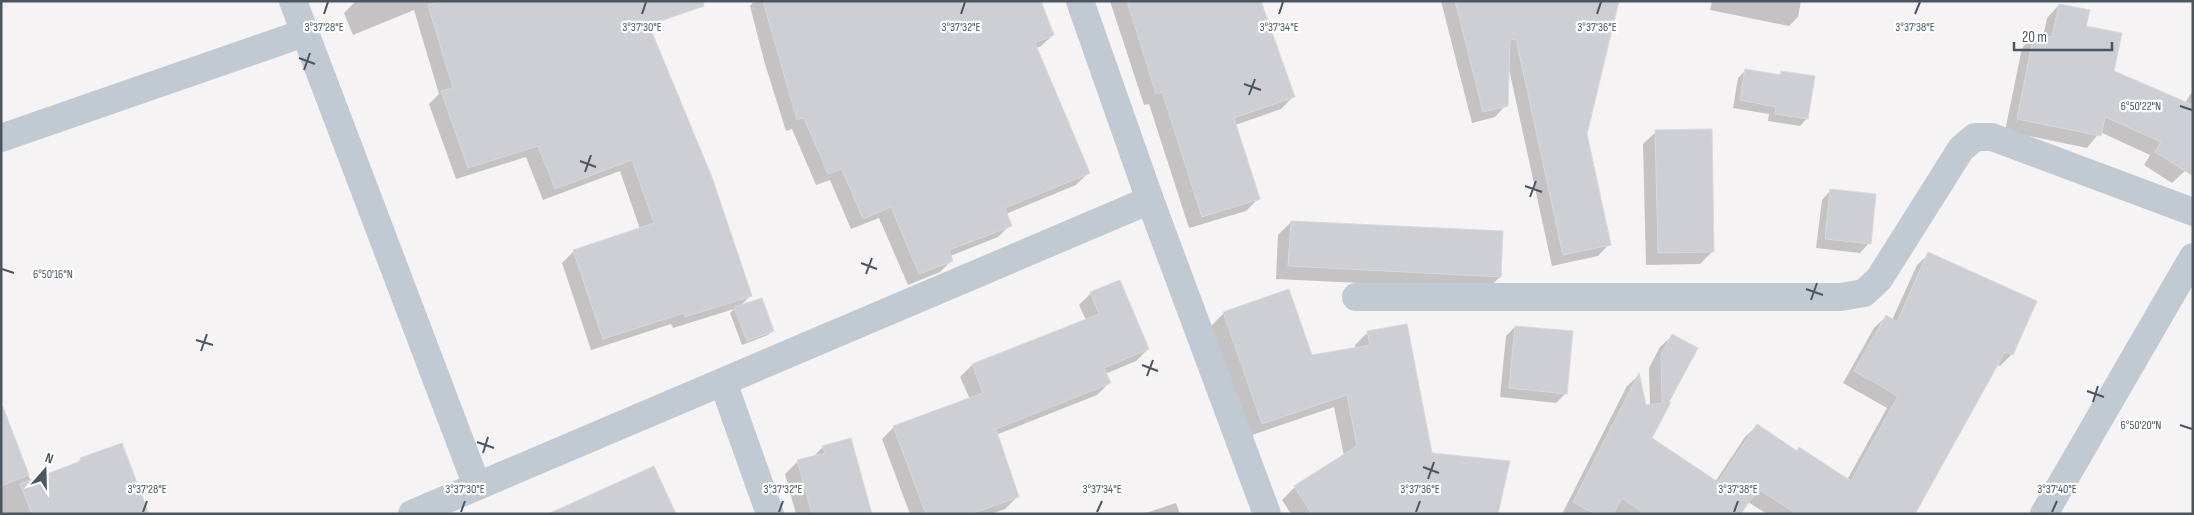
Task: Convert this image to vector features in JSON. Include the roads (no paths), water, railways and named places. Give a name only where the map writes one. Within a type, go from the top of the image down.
[{"type":"street","points":[[293,1],[477,486]]},
{"type":"street","points":[[1080,1],[1150,200],[1267,514]]},
{"type":"street","points":[[1,138],[304,33]]},
{"type":"street","points":[[1356,297],[1841,297],[1864,293],[1879,279],[1961,149],[1976,137],[1992,137],[2193,212]]},
{"type":"street","points":[[412,514],[1150,200]]},
{"type":"street","points":[[2044,514],[2193,258]]},
{"type":"street","points":[[723,382],[770,514]]}]
